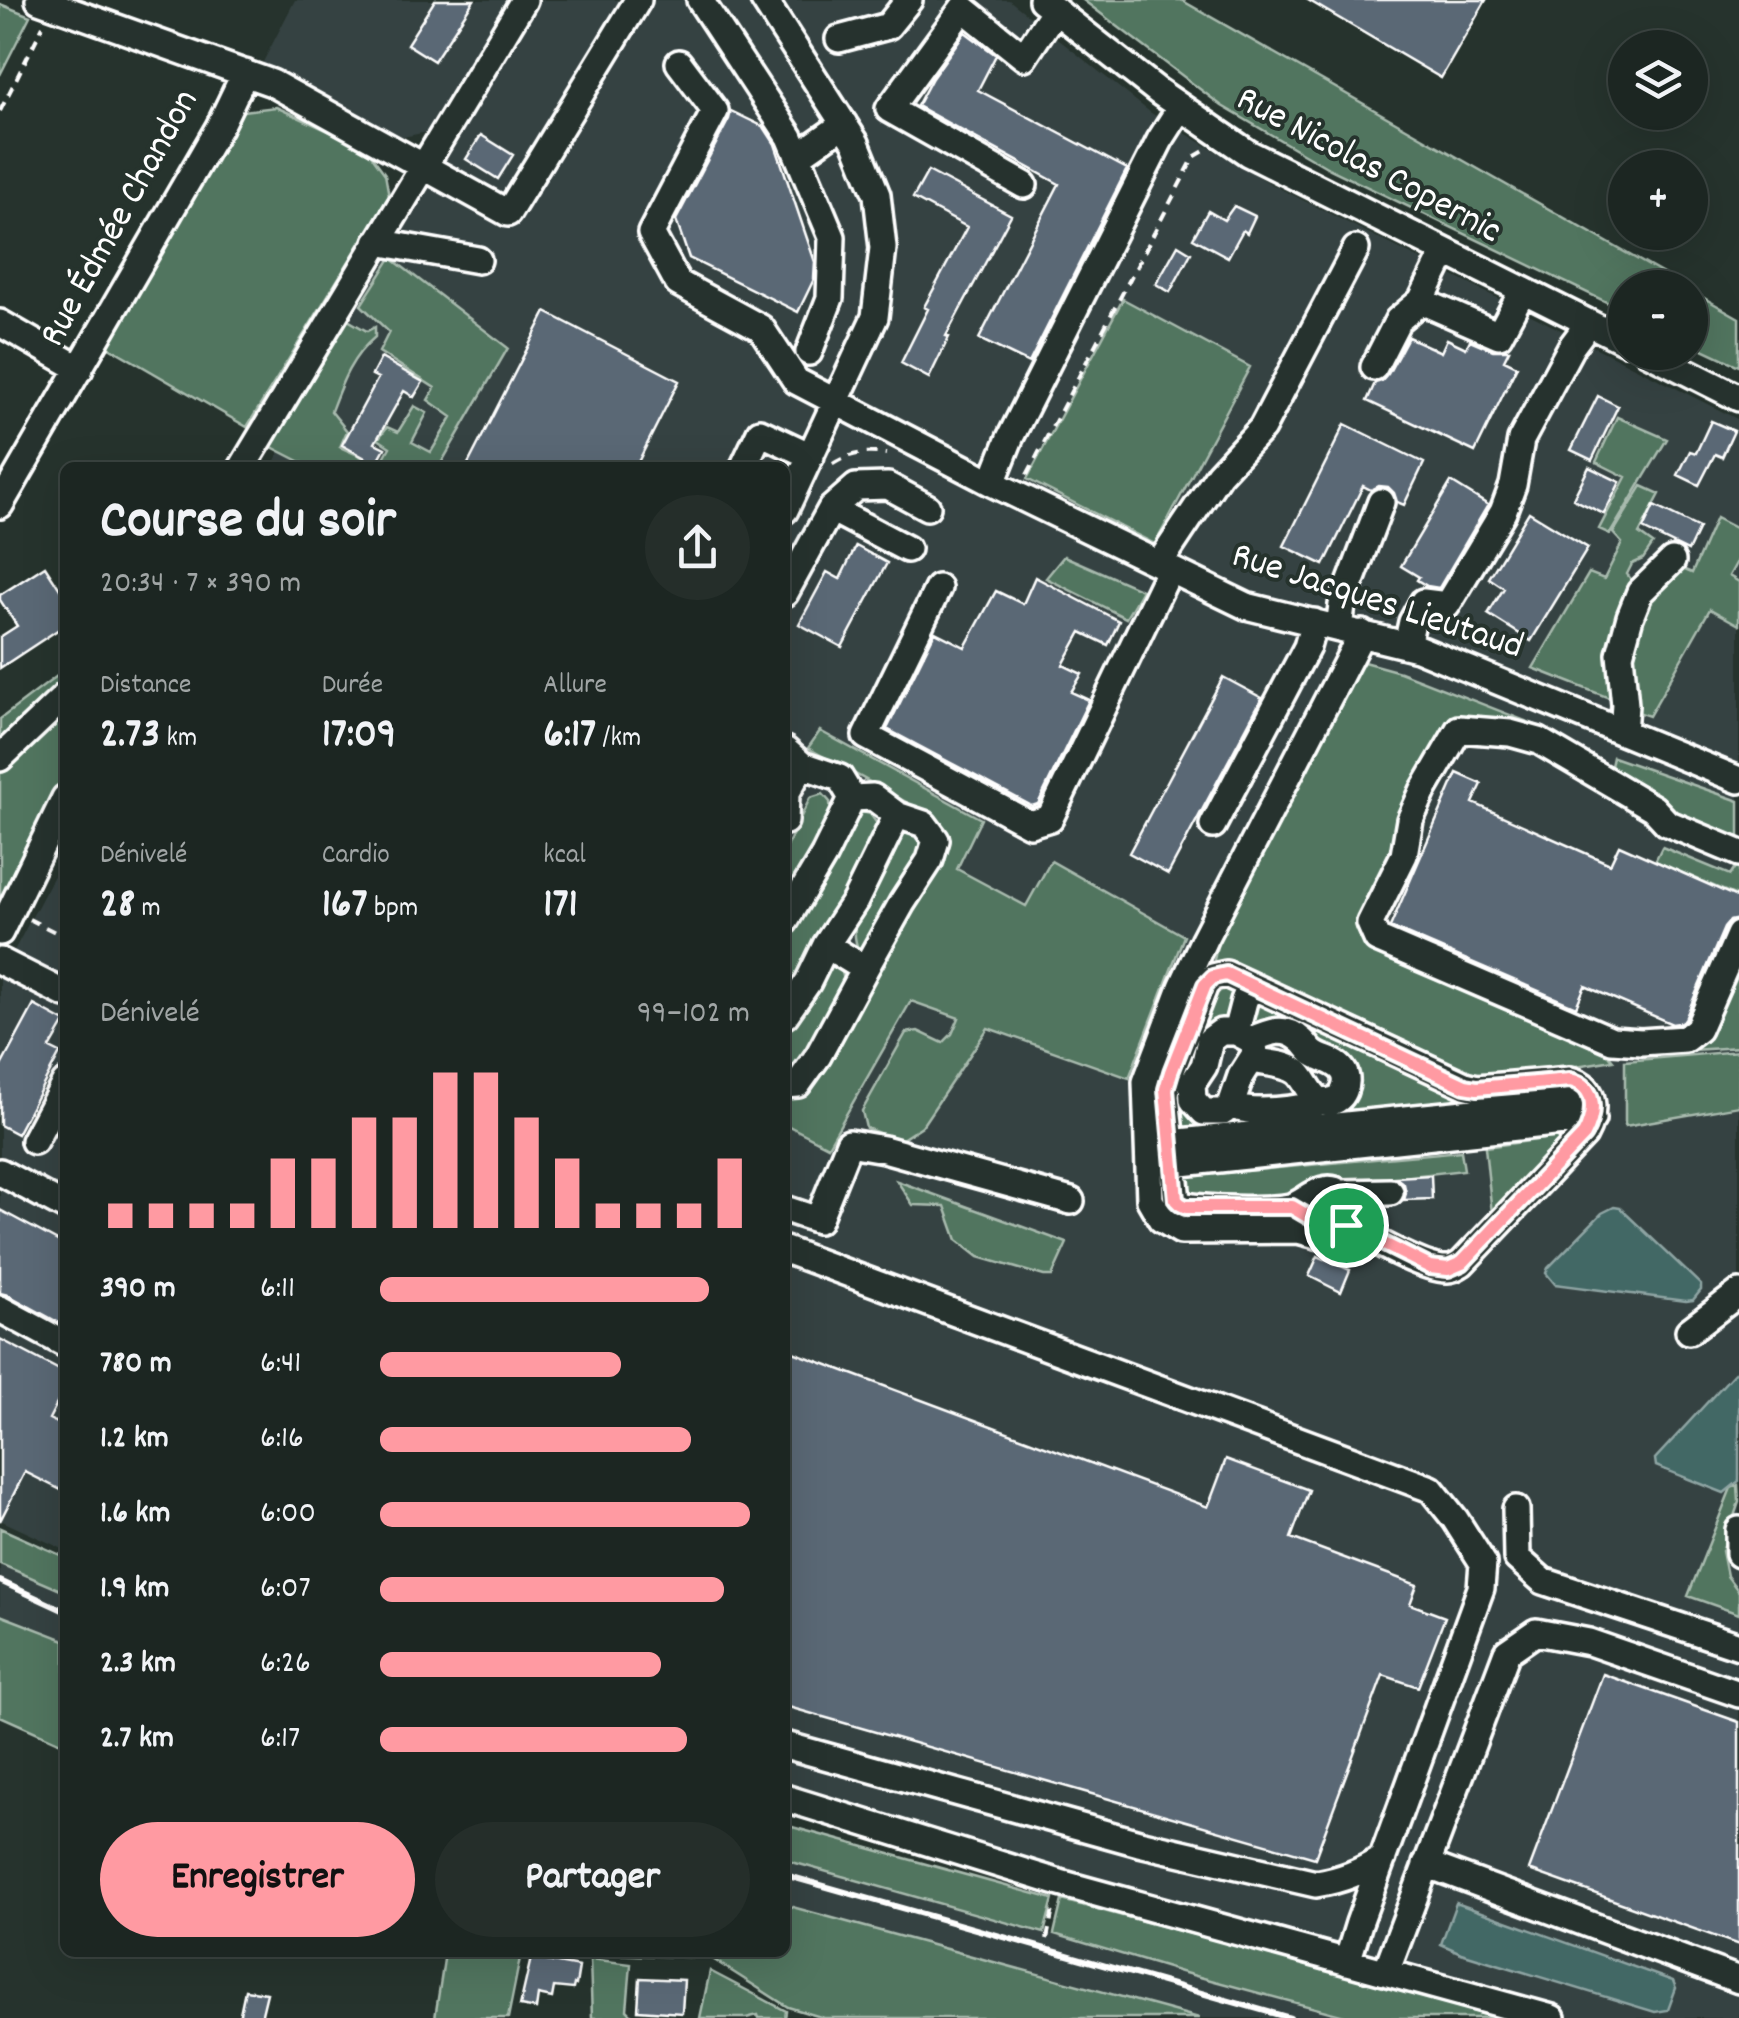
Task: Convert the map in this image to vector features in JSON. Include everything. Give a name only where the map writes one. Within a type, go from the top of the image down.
[{"type":"street","points":[[246,462],[524,0]]},
{"type":"street","points":[[47,3],[272,83],[508,213],[638,0]]},
{"type":"street","points":[[700,0],[790,137],[832,237],[830,298],[809,352]]},
{"type":"street","points":[[764,0],[856,143],[877,195],[882,248],[875,317],[790,499]]},
{"type":"street","points":[[839,39],[888,26],[910,0]]},
{"type":"street","points":[[1024,185],[889,110],[964,8],[1024,57],[1049,5]]},
{"type":"street","name":"Rue Nicolas Copernic","points":[[1049,5],[1248,153],[1608,332]]},
{"type":"street","name":"Rue Jacques Lieutaud","points":[[679,64],[714,111],[652,233],[678,283],[761,328],[796,381],[992,483],[1246,606],[1406,645],[1739,780]]},
{"type":"street","name":"Rue Édmée Chandon","points":[[0,505],[219,127],[245,73]]},
{"type":"street","points":[[992,483],[1027,403],[1181,106]]},
{"type":"street","points":[[798,156],[844,124]]},
{"type":"street","points":[[377,242],[478,260]]},
{"type":"street","points":[[938,588],[866,736],[1030,824],[1050,818],[1164,566],[1219,474],[1262,428],[1356,249]]},
{"type":"street","points":[[1374,367],[1398,320],[1422,301],[1445,252]]},
{"type":"street","points":[[1422,301],[1498,335],[1523,290]]},
{"type":"street","points":[[1406,645],[1423,602],[1446,605],[1504,512],[1514,484],[1520,440],[1585,321]]},
{"type":"street","points":[[0,323],[80,369]]},
{"type":"street","points":[[1684,370],[1739,398]]},
{"type":"street","points":[[745,462],[760,432],[810,456]]},
{"type":"street","points":[[790,585],[832,509],[856,487],[888,486],[927,507]]},
{"type":"street","points":[[1342,1194],[1340,1237],[1326,1238],[1298,1230],[1180,1231],[1161,1219],[1150,1200],[1146,1082],[1182,987],[1338,628],[1342,606],[1380,502]]},
{"type":"street","points":[[832,509],[907,548]]},
{"type":"street","points":[[1623,732],[1625,705],[1620,654],[1630,617],[1640,592],[1672,561]]},
{"type":"street","points":[[1213,825],[1307,647],[1338,628]]},
{"type":"street","points":[[0,758],[60,701]]},
{"type":"street","points":[[1577,765],[1593,720]]},
{"type":"street","points":[[1739,853],[1667,822],[1652,808],[1540,740],[1510,732],[1459,729],[1422,791],[1410,820],[1404,855],[1370,924],[1377,939],[1612,1040],[1641,1042],[1685,1039],[1698,1029],[1739,935]]},
{"type":"street","points":[[794,758],[840,778],[852,798]]},
{"type":"street","points":[[790,1085],[798,1084],[818,1056],[930,860],[936,840],[924,824],[897,816],[874,797],[852,798]]},
{"type":"street","points":[[790,913],[852,798]]},
{"type":"street","points":[[0,932],[60,808]]},
{"type":"street","points":[[790,1008],[856,902],[897,816]]},
{"type":"street","points":[[826,945],[865,969]]},
{"type":"street","points":[[0,961],[60,991]]},
{"type":"street","points":[[1226,974],[1465,1086],[1570,1080],[1584,1085],[1591,1109],[1584,1135],[1462,1263],[1448,1269],[1430,1267],[1342,1223],[1318,1220],[1292,1207],[1180,1204],[1176,1200],[1166,1096],[1168,1080],[1205,985],[1213,977],[1226,974]]},
{"type":"street","points":[[1250,986],[1244,1001],[1246,1044],[1241,1076],[1231,1105],[1222,1112],[1204,1112],[1196,1106],[1191,1090],[1204,1066],[1210,1040],[1221,1032],[1246,1044],[1291,1069],[1323,1101]]},
{"type":"street","points":[[1231,1105],[1242,1111],[1333,1102],[1342,1096],[1346,1080],[1340,1068],[1313,1053],[1290,1032],[1274,1031],[1246,1044]]},
{"type":"street","points":[[34,1142],[60,1093]]},
{"type":"street","points":[[1171,1154],[1591,1109]]},
{"type":"street","points":[[790,1211],[818,1220],[849,1143],[1072,1200]]},
{"type":"street","points":[[0,1172],[60,1204]]},
{"type":"street","points":[[1292,1207],[1313,1193],[1328,1190],[1342,1194],[1390,1192]]},
{"type":"street","points":[[790,1252],[1430,1489],[1455,1518],[1483,1564],[1481,1588],[1348,1962]]},
{"type":"street","points":[[1689,1331],[1739,1293]]},
{"type":"street","points":[[0,1310],[60,1341]]},
{"type":"street","points":[[1516,1509],[1517,1558],[1543,1581],[1739,1646]]},
{"type":"street","points":[[1739,1530],[1739,1554]]},
{"type":"street","points":[[1386,1972],[1508,1652],[1536,1632],[1589,1642],[1739,1694]]},
{"type":"street","points":[[790,1747],[1139,1843],[1316,1884],[1360,1872],[1383,1858]]},
{"type":"street","points":[[790,1800],[1060,1882],[1552,2018]]},
{"type":"street","points":[[1426,1864],[1739,1980]]},
{"type":"path","points":[[0,111],[47,3]]},
{"type":"path","points":[[1022,485],[1194,157],[1212,146]]},
{"type":"path","points":[[24,917],[60,935]]},
{"type":"path","points":[[1046,1938],[1056,1900]]},
{"type":"shaded area","points":[[295,0],[508,0],[427,132],[398,138],[261,66]]},
{"type":"shaded area","points":[[537,0],[1009,0],[1151,113],[1271,184],[1608,354],[1608,370],[1640,370],[1739,420],[1739,2018],[1510,2018],[790,1812],[790,462],[274,462],[359,303]]},
{"type":"shaded area","points":[[60,864],[60,1548],[0,1520],[0,977]]},
{"type":"shaded area","points":[[0,1564],[60,1590],[60,1638],[0,1615]]},
{"type":"shaded area","points":[[790,1862],[1363,2018],[1199,2018],[790,1906]]},
{"type":"green space","points":[[1083,0],[1181,0],[1608,243],[1608,250],[1621,250],[1656,270],[1608,270],[1608,303],[1330,169],[1222,106]]},
{"type":"green space","points":[[0,4],[30,16],[0,75]]},
{"type":"green space","points":[[276,107],[366,148],[385,174],[389,196],[247,427],[104,344],[232,126],[243,111]]},
{"type":"green space","points":[[391,258],[508,348],[442,462],[382,462],[390,447],[378,439],[387,427],[398,432],[414,406],[427,413],[412,442],[431,452],[452,417],[428,400],[435,388],[379,352],[389,332],[361,305]]},
{"type":"green space","points":[[1123,299],[1250,367],[1155,544],[1027,479]]},
{"type":"green space","points":[[1708,300],[1739,318],[1739,366],[1708,351]]},
{"type":"green space","points":[[346,319],[367,331],[375,327],[375,337],[353,362],[331,411],[347,431],[340,447],[373,462],[301,462],[270,446]]},
{"type":"green space","points":[[1617,417],[1667,439],[1610,534],[1599,529],[1626,477],[1596,462]]},
{"type":"green space","points":[[1642,486],[1660,494],[1639,534],[1653,544],[1627,574],[1633,582],[1622,703],[1533,668],[1589,573],[1604,579],[1622,543],[1613,533]]},
{"type":"green space","points":[[1716,518],[1739,530],[1739,558],[1729,576],[1739,582],[1739,625],[1710,609],[1649,716],[1632,710],[1625,661],[1647,595],[1668,585],[1680,568],[1692,573]]},
{"type":"green space","points":[[1064,556],[1142,590],[1126,618],[1046,578]]},
{"type":"green space","points":[[1360,661],[1400,672],[1546,729],[1544,734],[1475,723],[1395,838],[1360,926],[1605,1050],[1613,1060],[1496,1079],[1438,1065],[1214,960],[1219,937]]},
{"type":"green space","points":[[60,674],[60,689],[0,748],[0,719]]},
{"type":"green space","points":[[60,710],[60,786],[0,901],[0,769]]},
{"type":"green space","points":[[820,731],[981,819],[957,869],[1026,906],[1051,861],[1184,936],[1129,1078],[988,1028],[922,1126],[899,1141],[866,1128],[862,1111],[906,1033],[918,1031],[943,1043],[959,1018],[911,1001],[828,1146],[790,1127],[790,1086],[915,901],[933,817],[808,748]]},
{"type":"green space","points":[[1613,757],[1739,801],[1739,846],[1671,815],[1611,766]]},
{"type":"green space","points":[[823,794],[830,802],[831,818],[790,889],[790,840],[810,798]]},
{"type":"green space","points":[[855,810],[870,814],[878,825],[873,844],[790,995],[790,920]]},
{"type":"green space","points":[[909,828],[923,837],[927,851],[876,939],[859,951],[855,922],[865,890],[896,831]]},
{"type":"green space","points":[[1662,847],[1730,875],[1739,861],[1739,897],[1655,861]]},
{"type":"green space","points":[[1739,956],[1739,1047],[1674,1051]]},
{"type":"green space","points":[[827,963],[840,965],[843,997],[799,1072],[790,1073],[790,1025],[798,1005]]},
{"type":"green space","points":[[1223,986],[1234,994],[1228,1020],[1183,1105],[1297,1113],[1355,1073],[1254,1027],[1248,1022],[1253,1007],[1259,1004],[1454,1094],[1482,1098],[1571,1094],[1178,1129],[1178,1078],[1215,987]]},
{"type":"green space","points":[[1739,1051],[1739,1106],[1625,1126],[1625,1061]]},
{"type":"green space","points":[[1566,1136],[1492,1214],[1485,1147]]},
{"type":"green space","points":[[1461,1151],[1464,1170],[1315,1187],[1296,1199],[1183,1197],[1182,1177]]},
{"type":"green space","points":[[897,1181],[1067,1243],[1052,1276],[979,1257],[957,1240],[945,1206],[913,1205]]},
{"type":"green space","points":[[1738,1485],[1739,1502],[1722,1551],[1727,1576],[1739,1592],[1739,1614],[1688,1596],[1731,1488]]},
{"type":"green space","points":[[0,1528],[60,1555],[60,1590],[0,1564]]},
{"type":"green space","points":[[0,1615],[60,1638],[60,1743],[0,1716]]},
{"type":"green space","points":[[790,1826],[1053,1899],[1044,1933],[790,1861]]},
{"type":"green space","points":[[1062,1900],[1496,2018],[1352,2018],[1181,1972],[1054,1934]]},
{"type":"green space","points":[[790,1906],[1199,2018],[824,2018],[788,2007],[711,1958],[685,1957],[790,1957]]},
{"type":"green space","points":[[444,1957],[520,1957],[508,2018],[435,2018]]},
{"type":"green space","points":[[590,1959],[631,1964],[627,2010],[635,2018],[592,2018]]},
{"type":"green space","points":[[710,1971],[786,2011],[785,2018],[700,2018]]},
{"type":"water","points":[[1620,1208],[1701,1285],[1693,1300],[1555,1284],[1546,1273],[1548,1268],[1602,1213]]},
{"type":"water","points":[[1739,1368],[1739,1481],[1724,1493],[1656,1466],[1655,1459]]},
{"type":"water","points":[[1456,1903],[1673,1981],[1676,1988],[1668,2010],[1655,2012],[1441,1944]]},
{"type":"building","points":[[435,0],[474,0],[434,61],[407,44]]},
{"type":"building","points":[[1308,0],[1486,0],[1441,78]]},
{"type":"building","points":[[965,32],[996,55],[978,90],[1127,169],[1029,363],[979,339],[1059,184],[917,106]]},
{"type":"building","points":[[731,111],[764,127],[775,144],[815,262],[814,279],[798,312],[689,258],[676,220]]},
{"type":"building","points":[[481,135],[513,155],[498,179],[466,159]]},
{"type":"building","points":[[928,171],[1011,215],[946,336],[949,337],[929,378],[901,363],[928,309],[924,307],[967,227],[913,198]]},
{"type":"building","points":[[1234,206],[1255,216],[1228,257],[1193,238],[1208,211],[1224,220]]},
{"type":"building","points":[[1178,245],[1191,253],[1170,292],[1156,284]]},
{"type":"building","points":[[546,312],[679,381],[638,462],[469,462]]},
{"type":"building","points":[[1408,337],[1441,352],[1447,339],[1466,348],[1470,340],[1493,350],[1509,350],[1504,360],[1517,366],[1475,452],[1367,401],[1375,383],[1388,374]]},
{"type":"building","points":[[381,358],[423,382],[414,397],[404,391],[375,443],[385,448],[377,462],[342,445],[378,378],[372,375]]},
{"type":"building","points":[[1598,396],[1618,406],[1592,460],[1571,450]]},
{"type":"building","points":[[1711,421],[1734,431],[1722,457],[1715,454],[1699,485],[1678,475],[1690,451],[1696,453]]},
{"type":"building","points":[[1345,424],[1424,463],[1404,505],[1397,502],[1388,487],[1371,490],[1363,486],[1324,565],[1284,546]]},
{"type":"building","points":[[1589,467],[1620,482],[1604,514],[1573,499]]},
{"type":"building","points":[[1451,482],[1488,505],[1439,588],[1427,586],[1401,566]]},
{"type":"building","points":[[1654,506],[1699,528],[1688,551],[1643,529]]},
{"type":"building","points":[[1529,512],[1588,548],[1531,641],[1488,614],[1504,588],[1489,578]]},
{"type":"building","points":[[856,546],[887,563],[842,647],[799,624],[827,572],[840,579]]},
{"type":"building","points":[[45,566],[60,589],[60,628],[0,668],[0,637],[17,626],[0,595]]},
{"type":"building","points":[[1035,577],[1119,621],[1108,645],[1081,632],[1063,665],[1082,674],[1071,692],[1089,700],[1038,804],[1032,806],[887,729],[935,632],[965,647],[996,591],[1023,604]]},
{"type":"building","points":[[1223,677],[1262,698],[1168,874],[1129,853]]},
{"type":"building","points":[[1457,773],[1482,784],[1473,803],[1610,864],[1619,845],[1739,898],[1739,919],[1724,928],[1685,1019],[1672,1024],[1585,986],[1576,1007],[1390,927]]},
{"type":"building","points":[[34,1005],[60,1019],[60,1031],[50,1048],[60,1053],[17,1134],[0,1125],[0,1068]]},
{"type":"building","points":[[1431,1175],[1432,1199],[1404,1200],[1404,1184],[1395,1177]]},
{"type":"building","points":[[0,1210],[60,1242],[60,1323],[0,1293]]},
{"type":"building","points":[[1318,1256],[1350,1270],[1341,1292],[1309,1276]]},
{"type":"building","points":[[0,1339],[60,1370],[60,1398],[49,1419],[60,1424],[60,1490],[25,1472],[0,1521]]},
{"type":"building","points":[[790,1351],[1208,1507],[1226,1459],[1309,1490],[1291,1538],[1417,1585],[1410,1604],[1445,1617],[1418,1687],[1383,1675],[1315,1858],[790,1707]]},
{"type":"building","points":[[1603,1674],[1739,1722],[1739,1945],[1529,1870]]},
{"type":"building","points":[[531,1958],[579,1967],[576,1985],[573,1989],[554,1987],[552,1998],[538,1995],[536,2009],[520,2006]]},
{"type":"building","points":[[640,1978],[684,1980],[682,2013],[638,2010]]},
{"type":"building","points":[[245,1990],[267,1993],[261,2018],[239,2018]]},
{"type":"railway","points":[[0,1581],[60,1609]]},
{"type":"railway","points":[[790,1876],[1290,2018]]},
{"type":"route","points":[[1226,974],[1465,1086],[1570,1080],[1580,1082],[1588,1090],[1592,1119],[1584,1135],[1455,1267],[1430,1267],[1346,1225],[1309,1217],[1292,1207],[1196,1208],[1176,1200],[1166,1089],[1203,991],[1213,977],[1226,974]]}]
